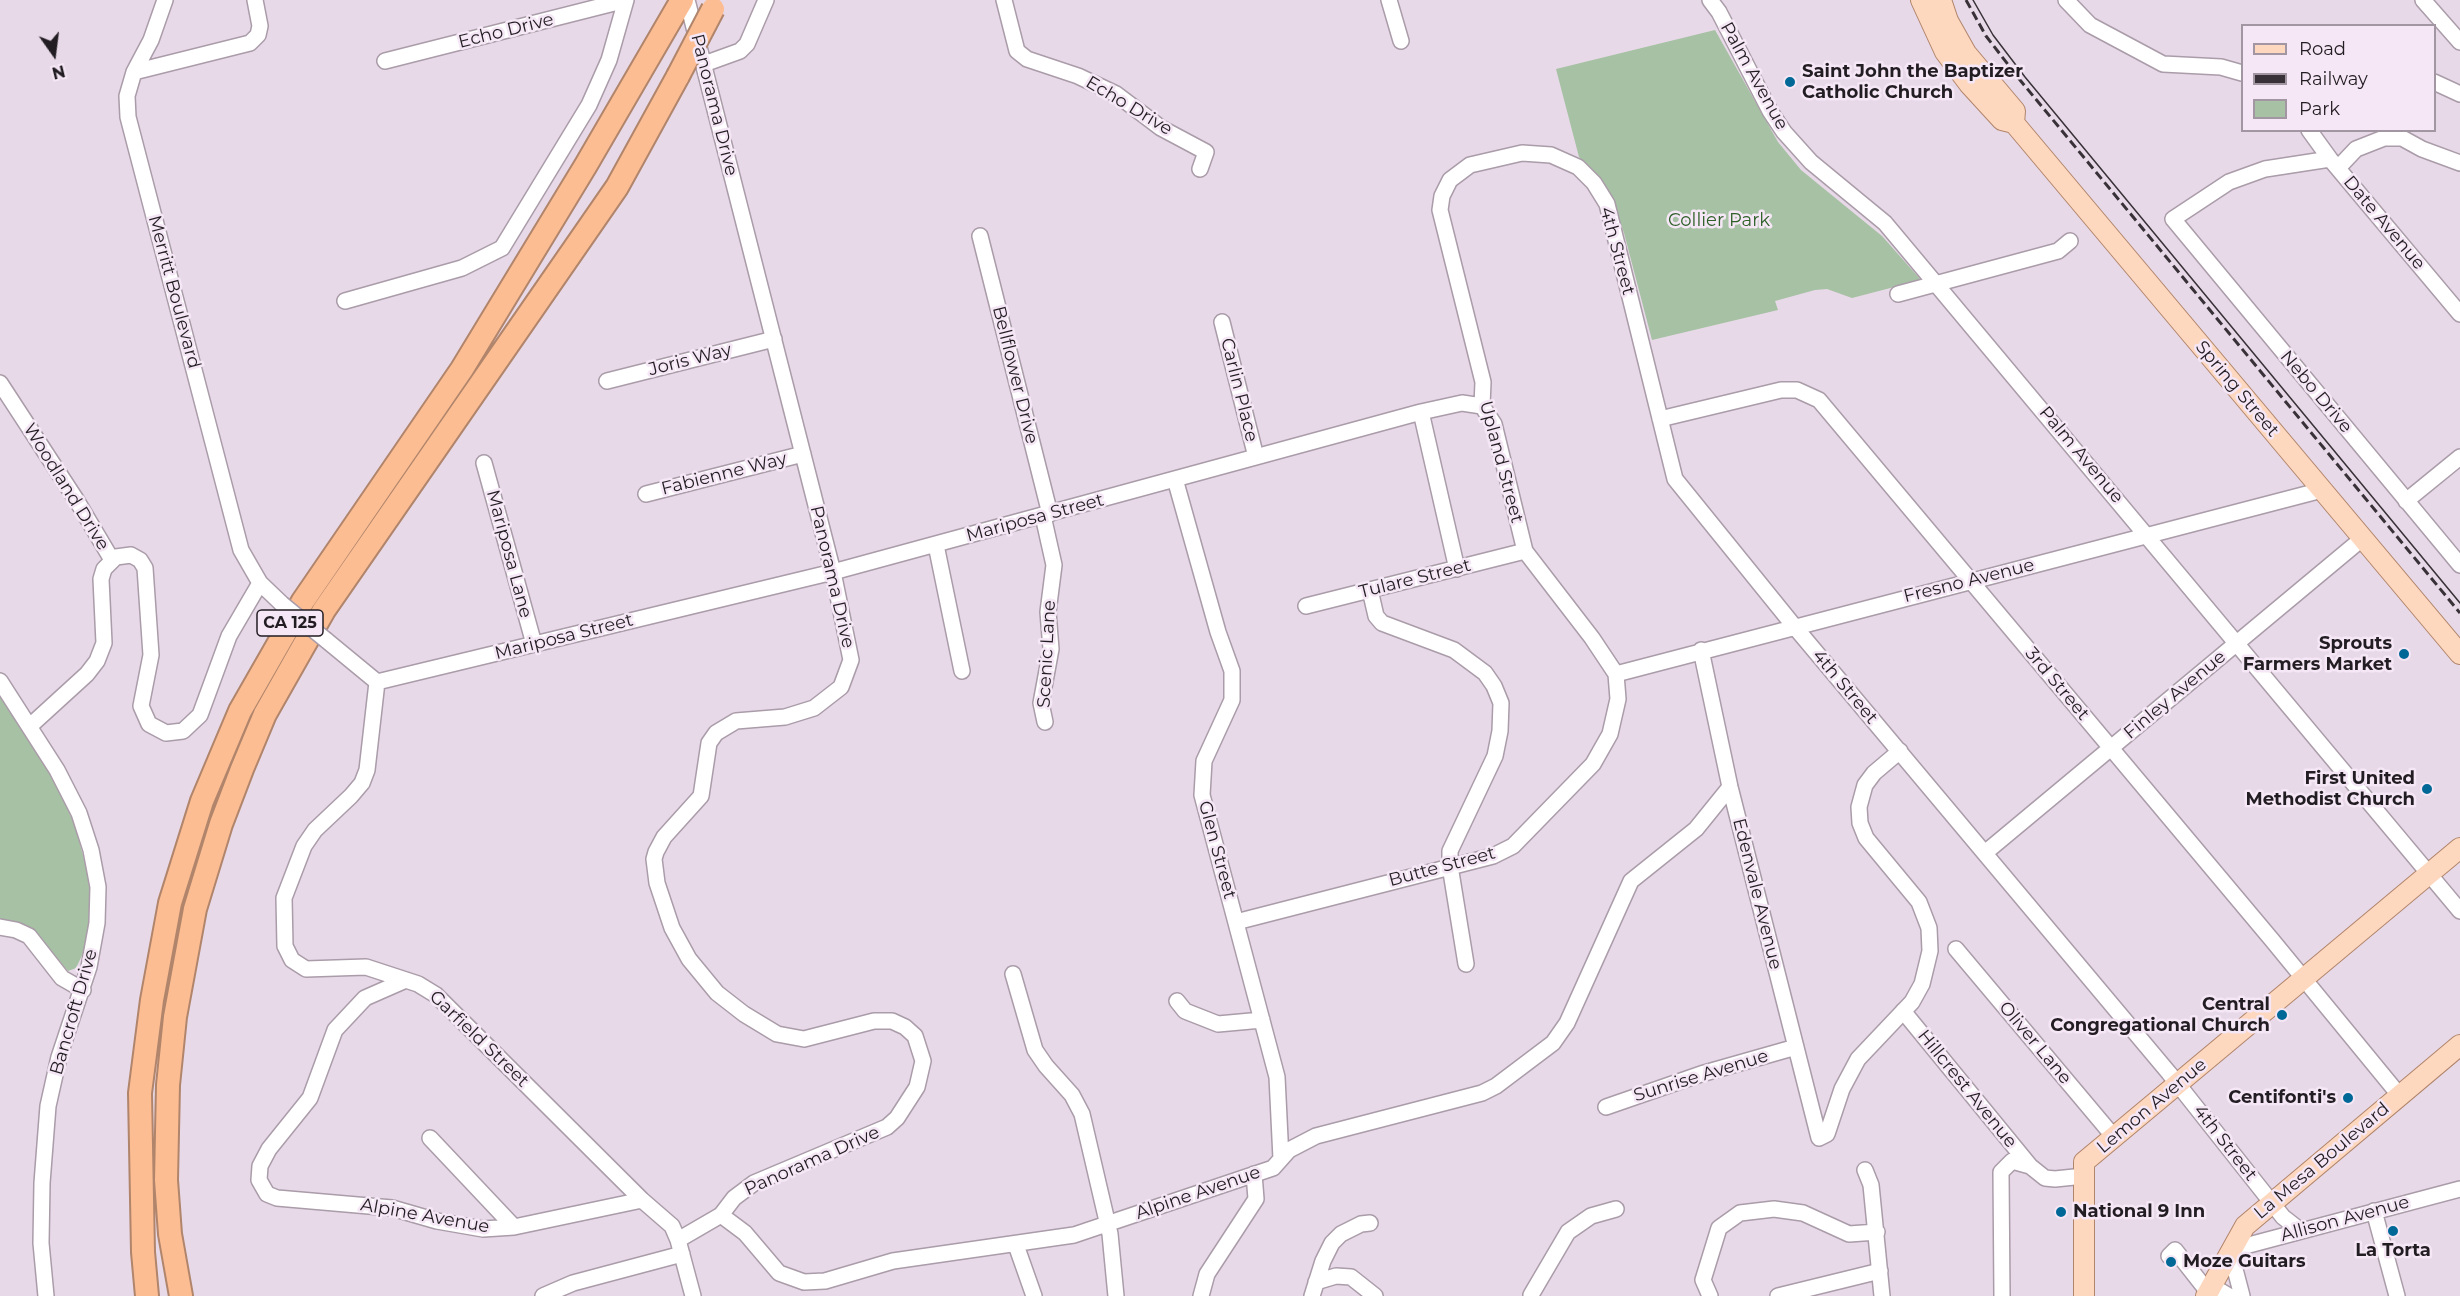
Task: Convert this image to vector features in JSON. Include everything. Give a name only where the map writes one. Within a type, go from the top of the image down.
[{"type":"highway","name":"CA 125","points":[[147,1296],[142,1228],[140,1093],[152,1000],[170,903],[202,801],[240,711],[303,601],[462,369],[586,165],[682,0]]},
{"type":"highway","name":"CA 125","points":[[181,1296],[171,1234],[166,1180],[168,1085],[175,1017],[195,909],[221,824],[242,769],[265,714],[324,610],[617,187],[716,5]]},
{"type":"main road","name":"Spring Street","points":[[1921,0],[1945,52],[1969,84],[2002,120],[2014,123],[2460,654]]},
{"type":"main road","name":"Spring Street","points":[[1941,0],[1948,21],[1966,52],[2015,111],[2014,123]]},
{"type":"main road","name":"Lemon Avenue","points":[[2084,1296],[2084,1162],[2460,848]]},
{"type":"main road","name":"La Mesa Boulevard","points":[[2209,1291],[2230,1250],[2246,1226],[2271,1202],[2460,1045]]},
{"type":"street","name":"Merritt Boulevard","points":[[165,0],[152,40],[134,72],[127,96],[128,117],[241,550],[260,584]]},
{"type":"street","points":[[134,72],[250,43],[258,35],[261,26],[255,0]]},
{"type":"street","points":[[345,301],[462,268],[502,248],[589,105],[609,60],[626,0]]},
{"type":"street","name":"Echo Drive","points":[[385,62],[626,0]]},
{"type":"street","name":"Panorama Drive","points":[[687,0],[833,572],[850,652],[850,668],[844,681],[831,696],[806,711],[786,717],[736,721],[716,733],[709,743],[701,796],[664,837],[656,852],[654,859],[657,882],[672,928],[689,958],[717,993],[744,1014],[777,1034],[804,1039],[874,1021],[892,1021],[905,1027],[915,1036],[922,1053],[923,1069],[917,1087],[897,1118],[887,1127],[754,1183],[734,1198],[721,1215]]},
{"type":"street","points":[[704,64],[741,51],[752,34],[766,0]]},
{"type":"street","name":"Echo Drive","points":[[1004,0],[1017,51],[1027,59],[1078,76],[1116,94],[1161,128],[1206,152],[1200,169]]},
{"type":"street","points":[[1389,0],[1401,41]]},
{"type":"street","name":"Palm Avenue","points":[[1710,0],[1719,12],[1770,111],[1784,132],[1810,162],[1885,223],[2460,911]]},
{"type":"street","points":[[2066,0],[2090,25],[2163,64],[2221,67],[2241,73]]},
{"type":"street","points":[[2423,0],[2460,42]]},
{"type":"street","points":[[2436,83],[2460,94]]},
{"type":"street","name":"Date Avenue","points":[[2310,132],[2334,164],[2460,314]]},
{"type":"street","points":[[2334,164],[2356,149],[2384,138],[2402,138],[2422,149],[2460,163]]},
{"type":"street","name":"4th Street","points":[[1470,165],[1522,153],[1551,155],[1578,167],[1594,183],[1607,204],[1675,479],[1794,626],[1986,852],[2178,1084],[2271,1202],[2293,1227],[2301,1231]]},
{"type":"street","name":"Nebo Drive","points":[[2334,164],[2265,169],[2229,182],[2173,219],[2460,565]]},
{"type":"street","name":"Upland Street","points":[[1470,165],[1450,180],[1442,196],[1440,210],[1483,382],[1482,406],[1494,424],[1525,551],[1592,638],[1616,674]]},
{"type":"street","name":"Bellflower Drive","points":[[980,236],[1047,515]]},
{"type":"street","points":[[1898,294],[2058,251],[2070,241]]},
{"type":"street","name":"Carlin Place","points":[[1222,322],[1256,457]]},
{"type":"street","name":"Joris Way","points":[[607,381],[774,339]]},
{"type":"street","name":"Woodland Drive","points":[[0,383],[77,501],[112,560]]},
{"type":"street","name":"3rd Street","points":[[1660,419],[1781,390],[1797,390],[1819,400],[2400,1096]]},
{"type":"street","name":"Mariposa Street","points":[[377,682],[833,572],[1421,412],[1462,403],[1482,406]]},
{"type":"street","points":[[1421,412],[1457,569]]},
{"type":"street","name":"Fabienne Way","points":[[646,494],[803,454]]},
{"type":"street","points":[[2406,501],[2460,457]]},
{"type":"street","name":"Mariposa Lane","points":[[484,463],[534,644]]},
{"type":"street","name":"Glen Street","points":[[1175,479],[1218,632],[1232,671],[1232,700],[1204,760],[1202,795],[1277,1077],[1281,1159]]},
{"type":"street","name":"Fresno Avenue","points":[[1616,674],[2322,490]]},
{"type":"street","name":"Scenic Lane","points":[[1045,722],[1041,703],[1051,649],[1048,612],[1054,565],[1047,515]]},
{"type":"street","name":"Finley Avenue","points":[[1986,852],[2363,538]]},
{"type":"street","points":[[936,545],[963,671]]},
{"type":"street","name":"Tulare Street","points":[[1306,606],[1525,551]]},
{"type":"street","points":[[30,726],[97,662],[104,643],[101,579],[104,568],[112,560],[131,555],[145,568],[151,654],[141,706],[149,724],[166,733],[183,731],[200,715],[229,636],[260,584],[377,682]]},
{"type":"street","points":[[1370,590],[1376,616],[1382,623],[1454,650],[1485,673],[1494,686],[1501,703],[1500,731],[1495,756],[1450,851],[1450,866],[1466,964]]},
{"type":"street","name":"Edenvale Avenue","points":[[1701,650],[1730,787],[1819,1138],[1827,1134],[1842,1089],[1858,1059],[1878,1034],[1903,1011]]},
{"type":"street","name":"Butte Street","points":[[1236,922],[1493,856],[1513,846],[1593,764],[1606,745],[1614,723],[1618,699],[1616,674]]},
{"type":"street","name":"Bancroft Drive","points":[[0,681],[57,770],[79,813],[91,850],[98,887],[98,923],[83,990],[59,1056],[48,1106],[42,1183],[41,1243],[46,1296]]},
{"type":"street","name":"Garfield Street","points":[[377,682],[367,770],[362,783],[315,830],[304,846],[284,898],[285,946],[292,960],[306,969],[366,967],[427,987],[642,1200],[672,1226],[693,1296]]},
{"type":"street","points":[[1900,751],[1869,779],[1859,807],[1860,823],[1866,838],[1919,902],[1929,928],[1930,951],[1922,984],[1903,1011]]},
{"type":"street","name":"Alpine Avenue","points":[[721,1215],[745,1233],[779,1273],[804,1282],[825,1281],[892,1261],[1074,1235],[1273,1168],[1289,1150],[1316,1137],[1482,1093],[1496,1086],[1553,1043],[1567,1023],[1631,881],[1696,829],[1730,787]]},
{"type":"street","points":[[0,927],[16,930],[29,936],[62,978],[83,990]]},
{"type":"street","name":"Oliver Lane","points":[[1956,949],[2114,1137]]},
{"type":"street","points":[[1013,974],[1035,1050],[1072,1095],[1082,1114],[1108,1224],[1116,1296]]},
{"type":"street","name":"Alpine Avenue","points":[[406,980],[365,998],[335,1030],[310,1098],[269,1149],[260,1166],[260,1185],[267,1194],[277,1198],[372,1205],[437,1221],[483,1229],[514,1227],[642,1200]]},
{"type":"street","points":[[1177,1001],[1185,1011],[1218,1024],[1262,1020]]},
{"type":"street","name":"Hillcrest Avenue","points":[[1903,1011],[2030,1166],[2045,1178],[2084,1176]]},
{"type":"street","name":"Sunrise Avenue","points":[[1606,1107],[1701,1074],[1796,1047]]},
{"type":"street","points":[[430,1138],[514,1227]]},
{"type":"street","name":"Hillcrest Avenue","points":[[2000,1295],[2001,1172],[2012,1161],[2030,1166]]},
{"type":"street","points":[[1864,1170],[1871,1185],[1882,1296]]},
{"type":"street","points":[[1201,1296],[1207,1275],[1256,1199],[1254,1174]]},
{"type":"street","name":"Allison Avenue","points":[[2230,1250],[2460,1189]]},
{"type":"street","points":[[1530,1293],[1568,1232],[1591,1216],[1616,1209]]},
{"type":"street","points":[[1710,1296],[1703,1280],[1719,1228],[1740,1213],[1774,1209],[1803,1212],[1849,1234],[1876,1232]]},
{"type":"street","points":[[2374,1211],[2397,1296]]},
{"type":"street","points":[[543,1296],[573,1283],[680,1247],[721,1215]]},
{"type":"street","points":[[1314,1289],[1332,1243],[1341,1234],[1370,1223]]},
{"type":"street","points":[[1016,1245],[1034,1296]]},
{"type":"street","points":[[2169,1256],[2175,1250],[2209,1291],[2229,1296]]},
{"type":"street","points":[[2230,1250],[2242,1296]]},
{"type":"street","points":[[1778,1296],[1880,1271]]},
{"type":"street","points":[[1314,1289],[1336,1276],[1351,1277],[1375,1296]]},
{"type":"green space","name":"Collier Park","points":[[1715,30],[1778,142],[1801,170],[1882,236],[1921,280],[1852,298],[1827,289],[1815,290],[1775,301],[1778,310],[1652,340],[1624,233],[1611,197],[1599,177],[1579,157],[1556,69]]},
{"type":"green space","points":[[0,696],[58,787],[75,826],[88,874],[91,914],[86,947],[76,968],[68,971],[41,940],[23,925],[0,922]]},
{"type":"tram line","points":[[1973,0],[1993,35],[2025,77],[2460,603]]},
{"type":"railway","points":[[1966,0],[1986,36],[2020,80],[2460,613]]},
{"type":"place","name":"Saint John the Baptizer Catholic Church","points":[[1790,82]]},
{"type":"place","name":"Sprouts Farmers Market","points":[[2404,654]]},
{"type":"place","name":"First United Methodist Church","points":[[2427,789]]},
{"type":"place","name":"Central Congregational Church","points":[[2282,1015]]},
{"type":"place","name":"Centifonti's","points":[[2348,1098]]},
{"type":"place","name":"National 9 Inn","points":[[2061,1212]]},
{"type":"place","name":"La Torta","points":[[2393,1231]]},
{"type":"place","name":"Moze Guitars","points":[[2171,1262]]}]
